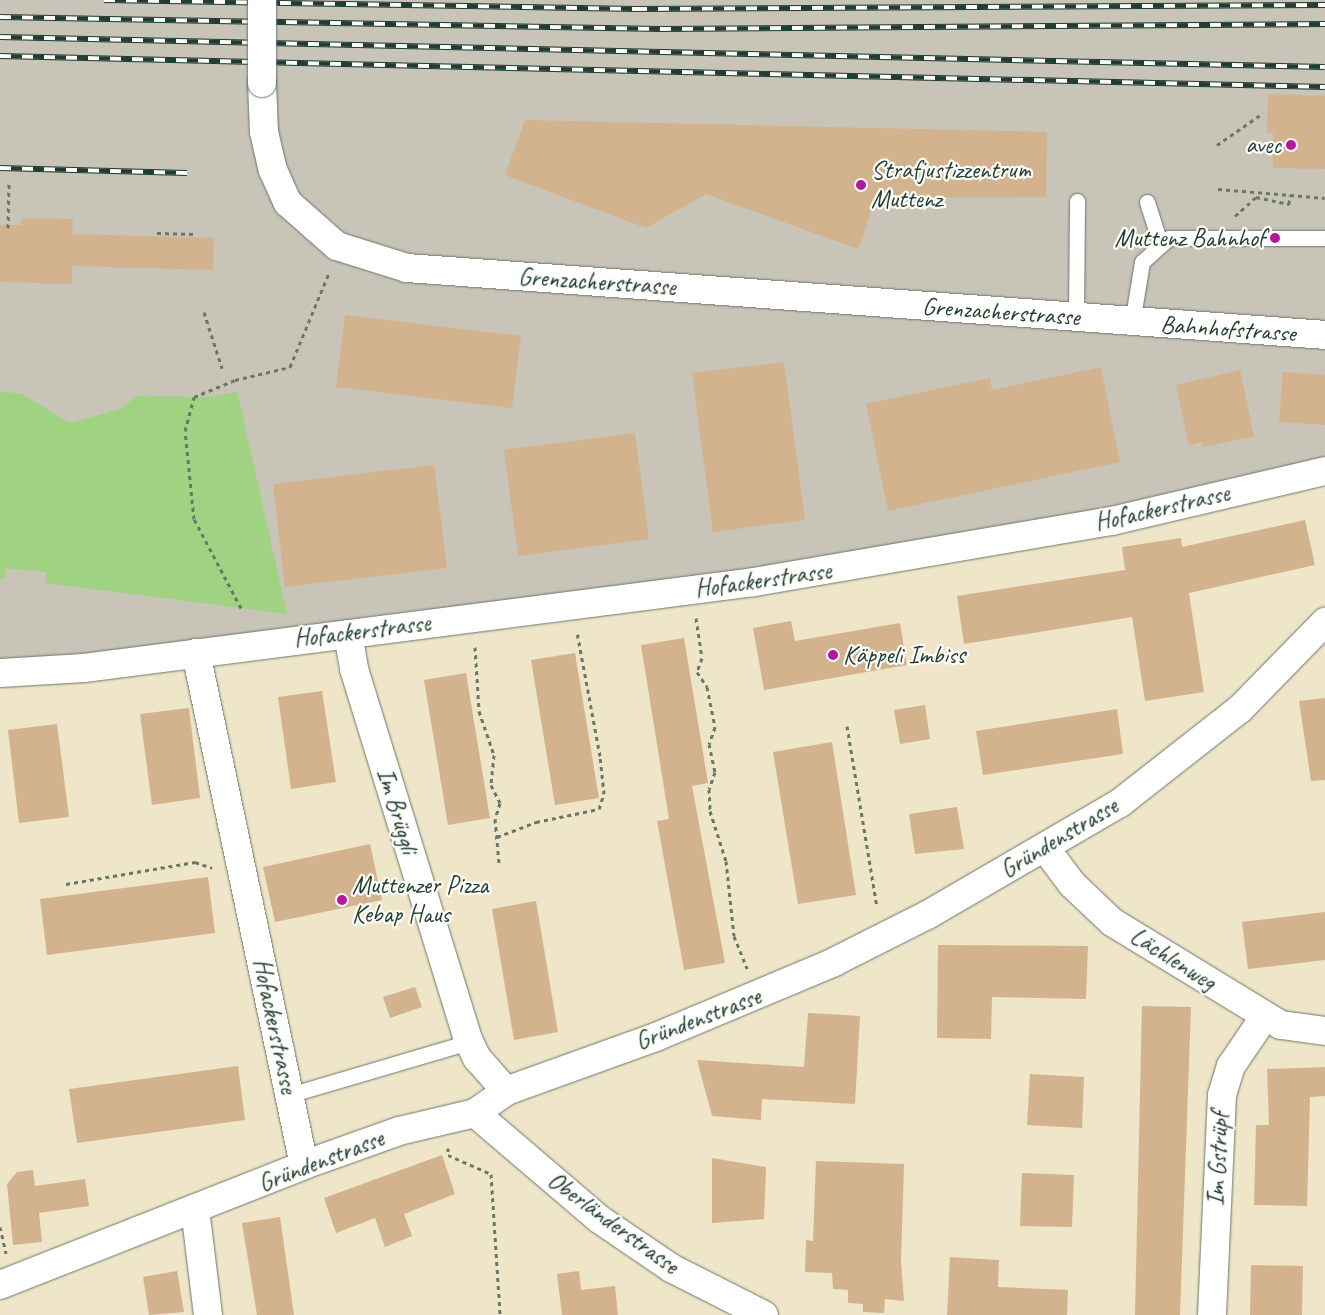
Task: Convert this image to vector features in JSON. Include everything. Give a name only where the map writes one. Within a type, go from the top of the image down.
[{"type":"street","name":"Grenzacherstrasse","points":[[262,0],[264,132],[273,170],[288,203],[337,246],[408,268],[1076,318],[1132,324]]},
{"type":"street","name":"Bahnhofstrasse","points":[[1132,324],[1325,335]]},
{"type":"street","name":"Hofackerstrasse","points":[[0,672],[84,668],[692,590],[1112,520],[1325,471]]},
{"type":"street","name":"Gründenstrasse","points":[[0,1285],[304,1165],[446,1120],[475,1113],[506,1091],[758,996],[882,938],[1045,848],[1185,755],[1240,709],[1325,622]]},
{"type":"street","name":"Im Brüggli","points":[[348,634],[354,669],[469,1042],[477,1058],[506,1091]]},
{"type":"street","name":"Hofackerstrasse","points":[[196,653],[304,1165]]},
{"type":"street","name":"Lächlenweg","points":[[1045,848],[1072,884],[1112,922],[1281,1025],[1325,1031]]},
{"type":"street","name":"Im Gstrüpf","points":[[1212,1315],[1222,1095],[1231,1066],[1265,1016]]},
{"type":"street","name":"Oberländerstrasse","points":[[475,1113],[599,1219],[671,1268],[764,1315]]},
{"type":"street","points":[[195,1209],[208,1315]]},
{"type":"lane","points":[[1076,318],[1077,201]]},
{"type":"lane","points":[[1147,202],[1160,242]]},
{"type":"lane","points":[[1132,324],[1142,262],[1160,242],[1179,236],[1325,238]]},
{"type":"lane","points":[[289,1095],[469,1042]]},
{"type":"path","points":[[1217,145],[1262,113]]},
{"type":"path","points":[[8,228],[9,183]]},
{"type":"path","points":[[1218,189],[1325,198]]},
{"type":"path","points":[[1233,217],[1256,197],[1289,204],[1290,194]]},
{"type":"path","points":[[157,233],[197,234]]},
{"type":"path","points":[[241,608],[194,519],[185,431],[194,396],[290,367],[327,280]]},
{"type":"path","points":[[204,312],[222,368]]},
{"type":"path","points":[[692,590],[702,658],[697,672],[706,687],[715,727],[709,744],[715,772],[709,789],[710,811],[726,861],[734,936],[758,996]]},
{"type":"path","points":[[497,837],[536,822],[600,808],[604,794],[600,756],[573,605]]},
{"type":"path","points":[[471,617],[479,711],[492,747],[491,786],[500,803],[497,837],[499,863]]},
{"type":"path","points":[[847,726],[882,938]]},
{"type":"path","points":[[66,884],[195,862],[244,878]]},
{"type":"path","points":[[446,1120],[448,1155],[492,1174],[500,1315]]},
{"type":"shaded area","points":[[0,0],[1325,0],[1325,471],[1112,521],[0,673]]},
{"type":"green space","points":[[0,391],[22,394],[69,423],[121,409],[136,396],[213,397],[237,391],[287,614],[45,583],[46,572],[6,568],[4,579],[0,578]]},
{"type":"building","points":[[1268,94],[1325,96],[1325,169],[1273,168],[1273,133],[1267,133]]},
{"type":"building","points":[[525,120],[1047,132],[1046,197],[876,198],[858,249],[706,194],[646,228],[505,175]]},
{"type":"building","points":[[22,218],[73,219],[72,234],[214,238],[213,270],[72,266],[72,284],[0,282],[0,225],[22,225]]},
{"type":"building","points":[[345,315],[521,336],[512,408],[336,387]]},
{"type":"building","points":[[784,362],[805,520],[713,532],[692,373]]},
{"type":"building","points":[[1101,367],[1120,462],[888,511],[866,404],[990,378],[992,390]]},
{"type":"building","points":[[1240,370],[1254,436],[1204,447],[1202,442],[1189,445],[1176,385]]},
{"type":"building","points":[[1283,372],[1325,375],[1325,425],[1279,422]]},
{"type":"building","points":[[635,433],[649,539],[518,556],[504,450]]},
{"type":"building","points":[[434,465],[447,568],[285,587],[273,484]]},
{"type":"building","points":[[1305,520],[1315,565],[1189,593],[1204,692],[1145,701],[1132,617],[964,644],[957,596],[1125,570],[1122,547],[1181,538],[1182,547]]},
{"type":"building","points":[[791,621],[795,641],[900,623],[907,665],[764,690],[753,628]]},
{"type":"building","points":[[684,638],[708,783],[692,786],[725,963],[684,970],[657,821],[669,819],[641,645]]},
{"type":"building","points":[[575,653],[599,798],[555,805],[531,660]]},
{"type":"building","points":[[466,673],[490,818],[448,825],[424,680]]},
{"type":"building","points":[[322,691],[336,782],[291,789],[278,697]]},
{"type":"building","points":[[1325,698],[1325,780],[1311,781],[1299,701]]},
{"type":"building","points":[[925,705],[930,739],[900,744],[894,710]]},
{"type":"building","points":[[189,708],[200,798],[152,805],[140,714]]},
{"type":"building","points":[[1117,709],[1123,754],[983,775],[976,731]]},
{"type":"building","points":[[57,724],[69,817],[19,823],[8,730]]},
{"type":"building","points":[[832,742],[856,895],[798,904],[773,752]]},
{"type":"building","points":[[957,807],[964,849],[915,854],[909,814]]},
{"type":"building","points":[[370,844],[382,900],[275,922],[263,867]]},
{"type":"building","points":[[208,877],[215,933],[47,955],[40,899]]},
{"type":"building","points":[[536,901],[558,1032],[514,1040],[492,909]]},
{"type":"building","points":[[1325,912],[1325,960],[1248,969],[1242,922]]},
{"type":"building","points":[[938,945],[1088,946],[1086,999],[992,997],[991,1039],[937,1038]]},
{"type":"building","points":[[415,987],[422,1007],[390,1018],[383,997]]},
{"type":"building","points":[[1142,1006],[1191,1007],[1180,1315],[1135,1315]]},
{"type":"building","points":[[808,1013],[860,1016],[855,1104],[762,1099],[761,1120],[712,1116],[697,1060],[804,1067]]},
{"type":"building","points":[[238,1066],[245,1120],[77,1143],[69,1089]]},
{"type":"building","points":[[1325,1067],[1325,1096],[1310,1097],[1307,1206],[1254,1205],[1256,1125],[1269,1125],[1267,1069]]},
{"type":"building","points":[[1030,1074],[1084,1077],[1082,1128],[1027,1125]]},
{"type":"building","points":[[442,1155],[455,1194],[404,1214],[412,1236],[385,1247],[375,1218],[336,1233],[324,1198]]},
{"type":"building","points":[[712,1158],[766,1167],[764,1219],[712,1223]]},
{"type":"building","points":[[816,1161],[904,1164],[901,1261],[904,1301],[885,1299],[884,1313],[863,1312],[863,1304],[848,1303],[848,1290],[833,1289],[832,1273],[805,1272],[806,1240],[813,1241]]},
{"type":"building","points":[[33,1170],[35,1186],[85,1179],[89,1206],[39,1213],[42,1242],[13,1245],[7,1184],[17,1172]]},
{"type":"building","points":[[1022,1173],[1074,1175],[1072,1227],[1020,1226]]},
{"type":"building","points":[[280,1217],[294,1315],[257,1315],[242,1223]]},
{"type":"building","points":[[950,1257],[999,1260],[998,1287],[1068,1290],[1067,1315],[947,1315]]},
{"type":"building","points":[[1251,1265],[1303,1266],[1302,1315],[1250,1315]]},
{"type":"building","points":[[177,1271],[184,1312],[149,1315],[143,1277]]},
{"type":"building","points":[[579,1271],[581,1290],[615,1286],[618,1315],[562,1315],[557,1274]]},
{"type":"railway","points":[[104,0],[636,9],[1325,5]]},
{"type":"railway","points":[[0,17],[660,29],[1325,24]]},
{"type":"railway","points":[[0,37],[1325,67]]},
{"type":"railway","points":[[0,56],[1325,87]]},
{"type":"railway","points":[[0,168],[187,173]]},
{"type":"place","name":"avec","points":[[1291,145]]},
{"type":"place","name":"Strafjustizzentrum Muttenz","points":[[861,185]]},
{"type":"place","name":"Muttenz Bahnhof","points":[[1275,238]]},
{"type":"place","name":"Käppeli Imbiss","points":[[833,655]]},
{"type":"place","name":"Muttenzer Pizza Kebap Haus","points":[[342,900]]}]
